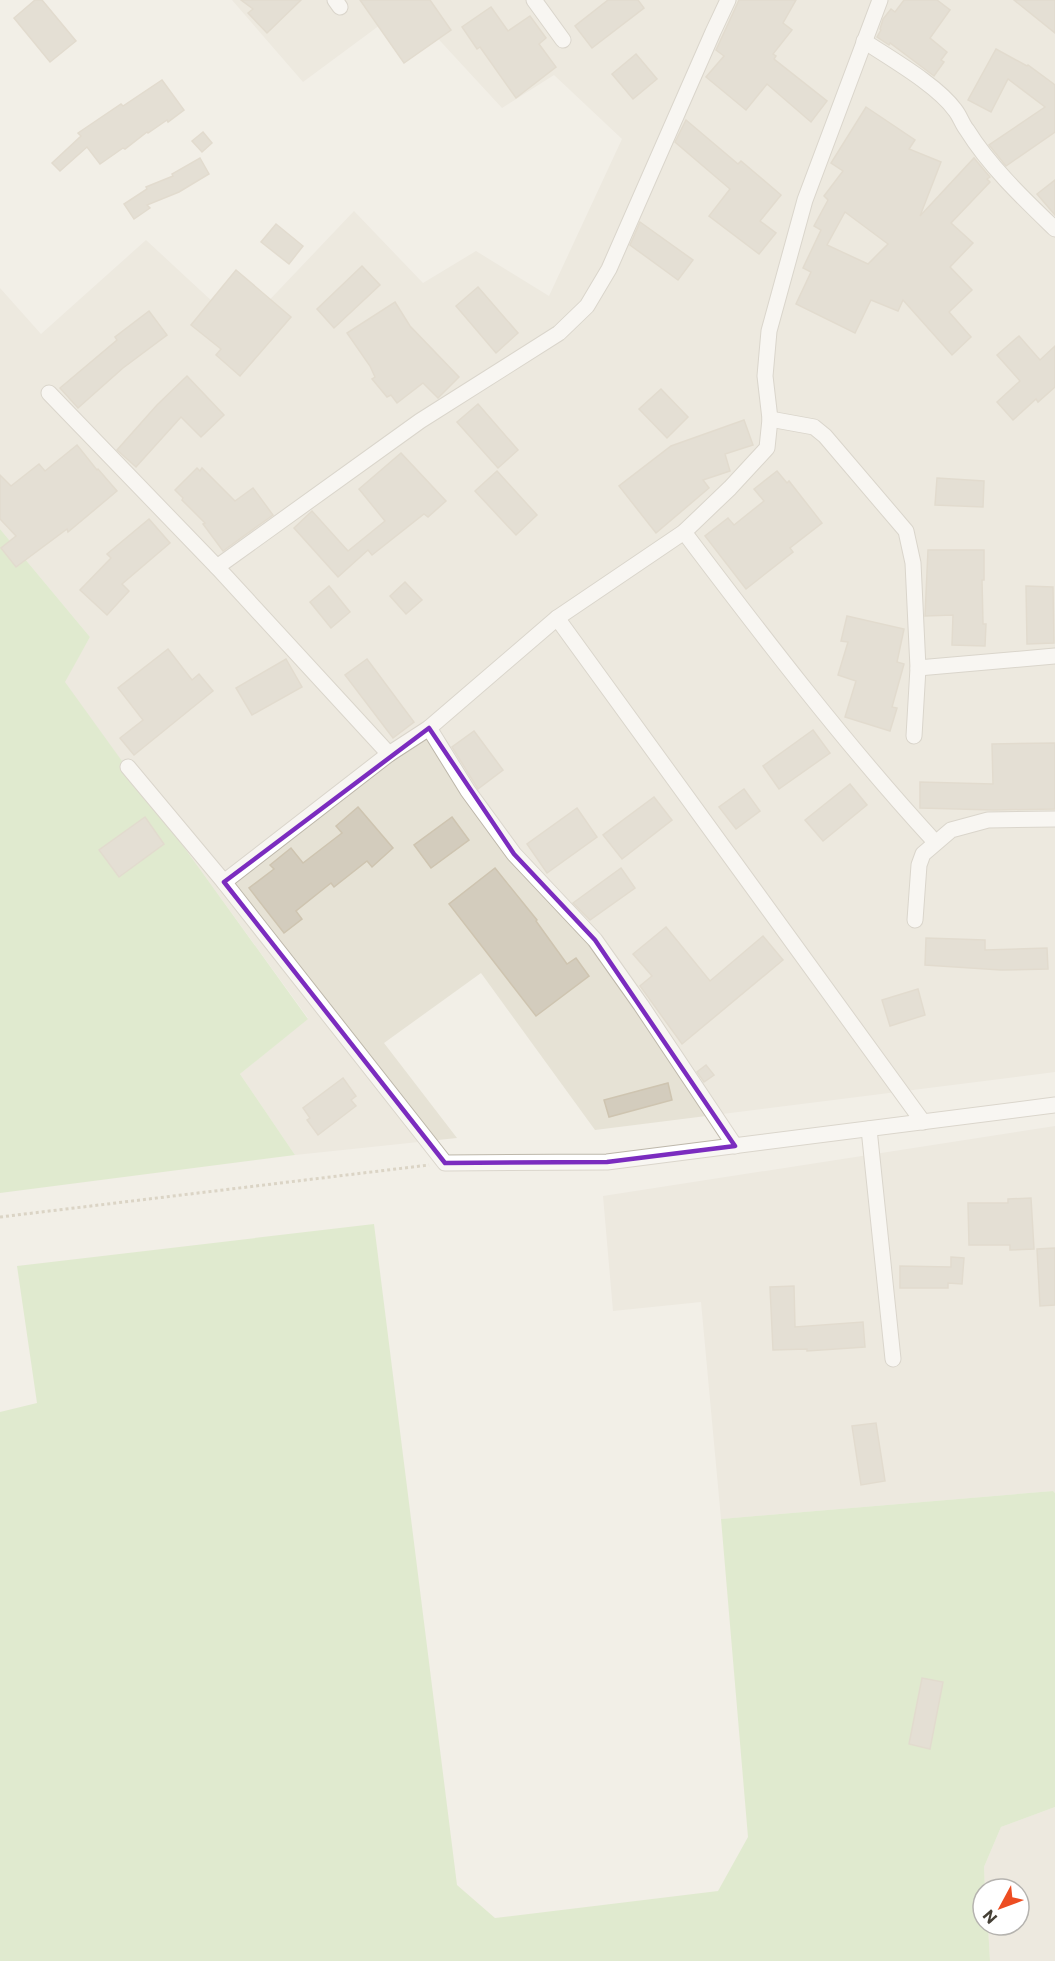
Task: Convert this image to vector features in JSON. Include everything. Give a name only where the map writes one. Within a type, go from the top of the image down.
[{"type":"street","points":[[534,0],[563,40]]},
{"type":"street","points":[[217,567],[420,421],[559,333],[587,306],[609,269],[728,0]]},
{"type":"street","points":[[224,882],[389,754],[429,728],[557,618],[684,532],[767,448],[770,419],[765,376],[769,331],[805,200],[880,0]]},
{"type":"street","points":[[864,41],[927,83],[955,109],[967,131],[996,167],[1055,229]]},
{"type":"street","points":[[49,393],[217,567],[389,754]]},
{"type":"street","points":[[770,419],[814,427],[825,436],[906,531],[913,563],[918,668],[914,736]]},
{"type":"street","points":[[684,532],[773,650],[891,795],[934,842]]},
{"type":"street","points":[[557,618],[923,1122]]},
{"type":"street","points":[[918,668],[1055,656]]},
{"type":"street","points":[[429,728],[468,791],[514,854],[595,940],[735,1146]]},
{"type":"street","points":[[128,767],[224,882],[445,1163],[607,1161],[1055,1105]]},
{"type":"street","points":[[915,920],[919,865],[923,854],[934,842],[951,830],[988,819],[1055,819]]},
{"type":"street","points":[[869,1129],[893,1359]]},
{"type":"path","points":[[0,1217],[445,1163]]},
{"type":"highlighted area","points":[[429,728],[514,854],[595,940],[735,1146],[607,1162],[445,1163],[224,882]]},
{"type":"shaded area","points":[[232,0],[1055,0],[1055,1072],[595,1130],[481,973],[384,1043],[457,1138],[295,1155],[240,1074],[308,1018],[64,682],[90,637],[0,529],[0,288],[41,334],[146,240],[242,329],[354,211],[423,283],[476,251],[549,296],[622,139],[554,75],[502,108],[407,5],[303,82]]},
{"type":"shaded area","points":[[1055,1126],[1055,1493],[1053,1491],[721,1519],[701,1302],[613,1311],[603,1196]]},
{"type":"shaded area","points":[[1055,1807],[1055,1961],[990,1961],[989,1937],[1031,1937],[1031,1877],[984,1877],[984,1867],[1001,1827]]},
{"type":"green space","points":[[0,529],[90,637],[65,682],[308,1019],[240,1074],[295,1155],[0,1193]]},
{"type":"green space","points":[[374,1224],[457,1885],[495,1918],[718,1891],[748,1837],[721,1519],[1053,1491],[1055,1493],[1055,1807],[1001,1827],[984,1867],[984,1877],[971,1877],[971,1937],[989,1937],[990,1961],[0,1961],[0,1412],[37,1403],[17,1266]]},
{"type":"building","points":[[35,0],[42,0],[76,41],[50,62],[14,18]]},
{"type":"building","points":[[241,0],[301,0],[267,33],[248,13],[253,9]]},
{"type":"building","points":[[360,0],[430,0],[451,30],[404,63]]},
{"type":"building","points":[[608,0],[638,0],[644,8],[592,48],[575,26]]},
{"type":"building","points":[[739,0],[796,0],[783,23],[792,30],[773,54],[776,56],[774,59],[827,101],[811,122],[767,84],[746,110],[706,77],[724,56],[716,50]]},
{"type":"building","points":[[904,0],[937,0],[950,10],[930,38],[947,52],[941,60],[944,62],[934,76],[890,43],[889,45],[877,37],[883,19],[891,9],[895,12]]},
{"type":"building","points":[[1014,0],[1055,0],[1055,33]]},
{"type":"building","points":[[491,7],[508,31],[530,16],[546,38],[539,44],[556,67],[516,98],[480,47],[477,49],[462,27]]},
{"type":"building","points":[[996,49],[1028,65],[1055,85],[1055,132],[1006,166],[989,145],[1045,107],[1008,79],[991,112],[968,100]]},
{"type":"building","points":[[636,54],[657,79],[633,99],[612,74]]},
{"type":"building","points":[[162,80],[184,110],[100,164],[87,147],[60,171],[52,163],[81,136],[78,133]]},
{"type":"building","points":[[866,107],[915,140],[909,149],[941,162],[920,216],[974,158],[990,177],[987,179],[990,182],[951,223],[973,243],[950,267],[972,290],[949,312],[971,337],[952,355],[903,300],[898,311],[871,300],[855,333],[796,304],[811,272],[803,268],[821,230],[814,226],[828,200],[824,196],[843,171],[831,163]],"holes":[[[845,212],[888,244],[868,264],[827,245]]]},
{"type":"building","points":[[686,120],[738,164],[741,161],[781,195],[760,221],[776,233],[759,254],[709,216],[730,189],[675,142]]},
{"type":"building","points":[[203,132],[212,143],[202,152],[192,141]]},
{"type":"building","points":[[200,158],[209,174],[179,192],[147,205],[150,208],[134,219],[124,204],[147,189],[146,187],[173,176],[172,174]]},
{"type":"building","points":[[1055,180],[1055,215],[1037,194]]},
{"type":"building","points":[[640,222],[693,260],[678,280],[630,245]]},
{"type":"building","points":[[276,224],[303,246],[289,264],[261,242]]},
{"type":"building","points":[[362,266],[380,285],[334,328],[317,309]]},
{"type":"building","points":[[236,270],[291,317],[240,376],[216,355],[221,349],[191,325]]},
{"type":"building","points":[[478,287],[518,333],[496,353],[456,306]]},
{"type":"building","points":[[395,302],[410,326],[459,377],[438,398],[423,383],[397,403],[391,395],[387,397],[372,379],[375,377],[370,366],[347,333]]},
{"type":"building","points":[[149,311],[167,335],[123,368],[78,408],[60,388],[117,340],[115,337]]},
{"type":"building","points":[[1019,336],[1040,360],[1055,346],[1055,387],[1038,402],[1036,399],[1013,420],[997,402],[1020,381],[997,355]]},
{"type":"building","points":[[187,376],[224,415],[201,437],[181,417],[136,467],[117,450],[157,405]]},
{"type":"building","points":[[661,389],[688,417],[667,438],[639,409]]},
{"type":"building","points":[[478,404],[518,450],[498,468],[457,422]]},
{"type":"building","points":[[744,420],[753,445],[725,454],[730,471],[703,480],[709,488],[656,533],[619,486],[671,446]]},
{"type":"building","points":[[77,445],[117,491],[68,532],[67,529],[16,567],[1,548],[16,536],[0,519],[0,475],[11,486],[39,464],[45,471]]},
{"type":"building","points":[[401,453],[446,501],[428,517],[424,514],[372,555],[368,550],[338,577],[294,528],[312,511],[348,551],[385,521],[359,489]]},
{"type":"building","points":[[197,468],[200,471],[202,468],[235,501],[253,488],[273,515],[223,551],[203,524],[205,523],[175,490]]},
{"type":"building","points":[[497,471],[537,515],[516,535],[475,491]]},
{"type":"building","points":[[777,471],[787,483],[789,481],[822,523],[790,548],[793,552],[746,589],[705,536],[728,518],[734,525],[764,501],[754,489]]},
{"type":"building","points":[[937,478],[984,481],[983,507],[935,505]]},
{"type":"building","points":[[149,519],[170,543],[122,584],[129,591],[107,615],[80,590],[111,558],[107,554]]},
{"type":"building","points":[[928,550],[984,550],[984,580],[982,580],[983,624],[986,624],[985,646],[952,645],[953,615],[925,616]]},
{"type":"building","points":[[405,582],[422,600],[406,614],[390,596]]},
{"type":"building","points":[[329,586],[350,612],[331,628],[310,602]]},
{"type":"building","points":[[1026,586],[1053,587],[1054,643],[1027,644]]},
{"type":"building","points":[[847,616],[904,629],[897,662],[904,664],[892,707],[897,708],[890,731],[845,717],[856,681],[838,675],[848,642],[841,641]]},
{"type":"building","points":[[168,649],[192,680],[199,674],[213,691],[134,755],[120,738],[143,720],[118,688]]},
{"type":"building","points":[[286,659],[302,687],[252,715],[236,688]]},
{"type":"building","points":[[367,659],[414,722],[393,738],[345,675]]},
{"type":"building","points":[[813,730],[830,753],[779,789],[763,766]]},
{"type":"building","points":[[474,731],[503,770],[478,789],[452,747]]},
{"type":"building","points":[[1055,743],[1055,809],[920,808],[920,782],[993,784],[992,744]]},
{"type":"building","points":[[850,784],[867,805],[823,841],[805,820]]},
{"type":"building","points":[[744,789],[760,811],[736,829],[719,807]]},
{"type":"building","points":[[654,797],[672,820],[622,859],[603,835]]},
{"type":"building","points":[[358,807],[393,848],[372,867],[367,861],[334,887],[331,883],[296,911],[302,919],[284,933],[249,888],[274,869],[270,865],[291,848],[303,863],[342,833],[336,826]]},
{"type":"building","points":[[577,808],[597,837],[547,873],[527,844]]},
{"type":"building","points":[[145,817],[164,844],[119,877],[99,850]]},
{"type":"building","points":[[452,817],[469,840],[431,868],[414,845]]},
{"type":"building","points":[[495,868],[537,920],[567,964],[576,958],[589,976],[536,1016],[449,904]]},
{"type":"building","points":[[621,868],[635,888],[590,920],[573,903]]},
{"type":"building","points":[[666,927],[710,981],[763,936],[783,960],[682,1044],[640,986],[652,976],[633,954]]},
{"type":"building","points":[[926,938],[985,940],[985,950],[1047,948],[1048,969],[1001,970],[925,965]]},
{"type":"building","points":[[918,989],[925,1015],[890,1026],[882,1000]]},
{"type":"building","points":[[706,1065],[714,1075],[704,1082],[697,1072]]},
{"type":"building","points":[[343,1078],[356,1096],[351,1100],[356,1106],[318,1135],[307,1120],[310,1118],[303,1108]]},
{"type":"building","points":[[668,1083],[672,1100],[609,1117],[604,1100]]},
{"type":"building","points":[[1031,1198],[1034,1249],[1010,1250],[1010,1245],[969,1245],[968,1203],[1008,1203],[1008,1199]]},
{"type":"building","points":[[1055,1248],[1055,1305],[1040,1306],[1037,1249]]},
{"type":"building","points":[[951,1257],[964,1258],[962,1284],[948,1283],[948,1288],[900,1288],[900,1266],[951,1267]]},
{"type":"building","points":[[794,1286],[795,1327],[863,1322],[865,1347],[807,1351],[807,1349],[773,1350],[770,1287]]},
{"type":"building","points":[[876,1423],[885,1481],[861,1485],[852,1426]]},
{"type":"building","points":[[922,1678],[943,1682],[930,1749],[909,1744]]}]
